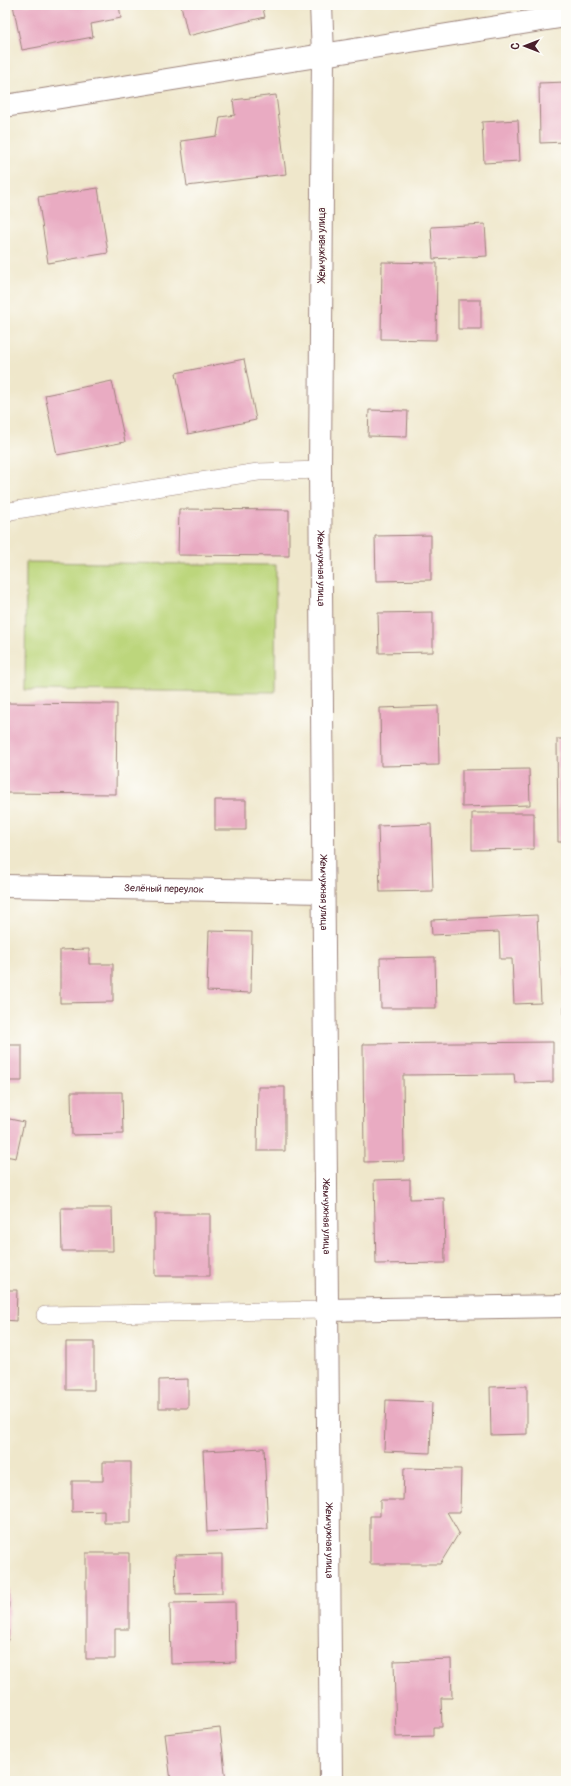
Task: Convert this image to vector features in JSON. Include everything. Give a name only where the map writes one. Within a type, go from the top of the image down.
[{"type":"street","name":"Жемчужная улица","points":[[321,5],[323,54],[320,470],[331,1781]]},
{"type":"street","points":[[5,106],[566,16]]},
{"type":"street","name":"Зелёный переулок","points":[[5,886],[323,892]]},
{"type":"street","points":[[326,1310],[566,1306]]},
{"type":"lane","points":[[5,514],[10,511],[258,472],[320,470]]},
{"type":"lane","points":[[45,1315],[326,1310]]},
{"type":"green space","points":[[26,562],[276,565],[275,692],[25,690]]},
{"type":"building","points":[[13,5],[119,5],[121,18],[91,24],[93,37],[22,50]]},
{"type":"building","points":[[181,5],[262,5],[265,17],[188,36]]},
{"type":"building","points":[[566,82],[566,142],[540,143],[539,83]]},
{"type":"building","points":[[276,95],[286,174],[187,186],[181,141],[217,136],[220,117],[235,115],[233,100]]},
{"type":"building","points":[[518,120],[520,161],[484,163],[482,122]]},
{"type":"building","points":[[98,188],[108,253],[48,263],[38,197]]},
{"type":"building","points":[[485,224],[487,256],[433,259],[431,227]]},
{"type":"building","points":[[382,262],[437,263],[436,340],[381,339]]},
{"type":"building","points":[[458,300],[481,300],[481,329],[458,329]]},
{"type":"building","points":[[244,359],[256,420],[188,434],[176,373]]},
{"type":"building","points":[[112,381],[125,442],[57,455],[45,395]]},
{"type":"building","points":[[369,410],[408,411],[407,437],[368,436]]},
{"type":"building","points":[[179,509],[289,510],[289,556],[178,555]]},
{"type":"building","points":[[431,535],[431,580],[376,581],[375,536]]},
{"type":"building","points":[[433,612],[433,652],[379,653],[378,613]]},
{"type":"building","points":[[5,703],[117,704],[116,794],[5,793]]},
{"type":"building","points":[[438,706],[439,765],[381,766],[380,708]]},
{"type":"building","points":[[557,739],[566,739],[566,842],[558,842]]},
{"type":"building","points":[[529,769],[530,805],[462,807],[462,770]]},
{"type":"building","points":[[215,800],[246,800],[246,830],[215,830]]},
{"type":"building","points":[[472,813],[534,813],[534,849],[472,850]]},
{"type":"building","points":[[431,824],[433,891],[380,892],[378,826]]},
{"type":"building","points":[[537,915],[541,1003],[514,1004],[512,959],[500,959],[499,932],[432,935],[431,920]]},
{"type":"building","points":[[209,931],[252,932],[251,993],[207,991]]},
{"type":"building","points":[[89,949],[89,964],[113,964],[113,1002],[60,1003],[60,950]]},
{"type":"building","points":[[435,957],[436,1008],[381,1008],[380,958]]},
{"type":"building","points":[[564,968],[566,968],[566,1036],[564,1036]]},
{"type":"building","points":[[553,1042],[553,1082],[515,1083],[514,1074],[403,1075],[404,1161],[364,1162],[363,1044]]},
{"type":"building","points":[[5,1045],[22,1045],[22,1081],[5,1081]]},
{"type":"building","points":[[258,1087],[285,1087],[285,1151],[257,1151]]},
{"type":"building","points":[[71,1092],[122,1092],[123,1134],[72,1135]]},
{"type":"building","points":[[5,1118],[24,1122],[16,1158],[5,1156]]},
{"type":"building","points":[[410,1179],[410,1199],[444,1198],[445,1263],[376,1264],[374,1180]]},
{"type":"building","points":[[61,1208],[112,1208],[113,1251],[62,1251]]},
{"type":"building","points":[[155,1214],[210,1214],[210,1276],[155,1276]]},
{"type":"building","points":[[5,1290],[17,1290],[16,1321],[5,1320]]},
{"type":"building","points":[[66,1342],[94,1342],[94,1390],[66,1390]]},
{"type":"building","points":[[188,1379],[188,1408],[159,1408],[159,1380]]},
{"type":"building","points":[[527,1386],[527,1434],[491,1435],[490,1387]]},
{"type":"building","points":[[386,1400],[432,1402],[430,1453],[384,1451]]},
{"type":"building","points":[[264,1448],[268,1529],[207,1532],[203,1451]]},
{"type":"building","points":[[103,1462],[131,1462],[131,1523],[104,1523],[104,1511],[72,1512],[72,1481],[103,1481]]},
{"type":"building","points":[[404,1468],[461,1469],[460,1512],[447,1512],[459,1533],[440,1564],[370,1564],[370,1516],[380,1516],[380,1500],[403,1500]]},
{"type":"building","points":[[86,1553],[129,1553],[129,1629],[115,1629],[115,1659],[86,1659]]},
{"type":"building","points":[[222,1554],[222,1593],[176,1594],[175,1555]]},
{"type":"building","points":[[5,1590],[9,1590],[8,1641],[5,1641]]},
{"type":"building","points":[[235,1602],[236,1662],[171,1664],[170,1603]]},
{"type":"building","points":[[451,1659],[452,1698],[441,1698],[442,1727],[433,1727],[433,1736],[396,1737],[394,1661]]},
{"type":"building","points":[[220,1728],[226,1781],[171,1781],[165,1734]]}]
